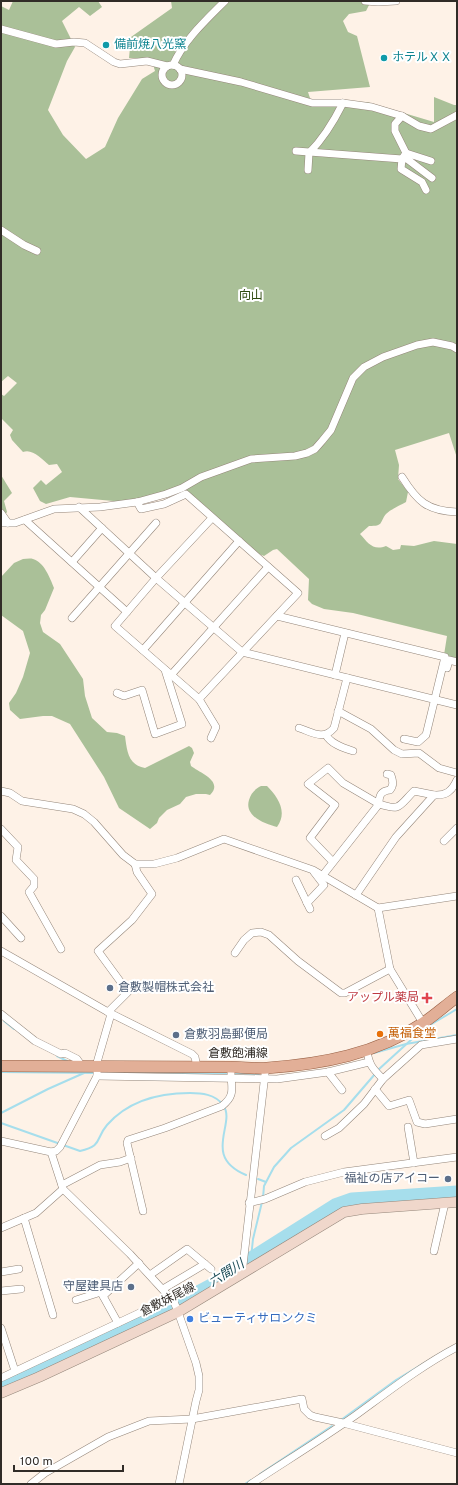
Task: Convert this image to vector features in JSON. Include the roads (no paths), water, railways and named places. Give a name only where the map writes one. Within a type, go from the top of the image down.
[{"type":"main road","name":"倉敷飽浦線","points":[[1,1066],[82,1066],[97,1071],[197,1067],[231,1072],[265,1073],[338,1059],[368,1057],[393,1040],[423,1023],[457,997]]},
{"type":"main road","name":"倉敷妹尾線","points":[[1,1393],[39,1377],[175,1305],[242,1272],[344,1212],[362,1209],[457,1202]]},
{"type":"street","points":[[174,67],[178,55],[191,38],[225,1]]},
{"type":"street","points":[[365,1],[396,1]]},
{"type":"street","points":[[1,29],[56,44],[74,42],[85,43],[114,62],[120,64],[146,61],[241,82],[312,103],[343,103],[372,107],[402,116],[418,126],[431,129],[457,115]]},
{"type":"street","points":[[308,170],[309,153],[317,145],[334,120],[343,103]]},
{"type":"street","points":[[402,116],[395,124],[395,131],[404,156],[407,160],[432,178]]},
{"type":"street","points":[[296,151],[309,153],[404,156],[431,161]]},
{"type":"street","points":[[404,156],[401,169],[422,182],[426,190]]},
{"type":"street","points":[[1,230],[24,245],[37,251]]},
{"type":"street","points":[[1,513],[4,523],[15,523],[54,509],[100,507],[137,502],[182,488],[201,477],[251,459],[295,456],[307,453],[322,442],[331,430],[353,378],[364,367],[383,357],[417,345],[433,342],[457,349]]},
{"type":"street","points":[[402,477],[423,504],[446,511],[457,512]]},
{"type":"street","points":[[137,502],[141,509],[164,504],[186,494],[298,593],[199,699]]},
{"type":"street","points":[[79,507],[156,578],[242,652],[457,705]]},
{"type":"street","points":[[211,738],[216,727],[199,699],[115,626],[156,578],[212,518]]},
{"type":"street","points":[[25,520],[127,612]]},
{"type":"street","points":[[72,618],[156,523]]},
{"type":"street","points":[[72,562],[102,528]]},
{"type":"street","points":[[143,650],[239,541]]},
{"type":"street","points":[[171,675],[268,567]]},
{"type":"street","points":[[278,616],[445,657],[437,700]]},
{"type":"street","points":[[335,675],[345,633]]},
{"type":"street","points":[[404,739],[418,742],[426,735],[449,660],[457,662]]},
{"type":"street","points":[[117,693],[124,696],[142,690],[155,734],[182,724],[164,669]]},
{"type":"street","points":[[299,728],[321,736],[326,735],[334,728],[348,678]]},
{"type":"street","points":[[338,711],[371,730],[394,750],[402,754],[419,753],[439,768],[457,773]]},
{"type":"street","points":[[326,735],[329,740],[353,751]]},
{"type":"street","points":[[333,862],[310,838],[335,805],[308,784],[328,768],[343,783],[379,804],[393,808],[398,807],[414,791],[434,796],[442,796],[453,788],[457,780]]},
{"type":"street","points":[[323,875],[379,804],[381,794],[384,791],[390,790],[392,787],[394,782],[391,775],[387,774]]},
{"type":"street","points":[[1,792],[10,793],[22,801],[73,810],[84,814],[94,822],[123,856],[135,864],[154,864],[176,858],[224,839],[313,870],[378,908],[457,896]]},
{"type":"street","points":[[356,895],[396,837],[434,796]]},
{"type":"street","points":[[444,841],[457,828]]},
{"type":"street","points":[[1,829],[18,847],[16,860],[34,879],[34,886],[29,892],[61,949]]},
{"type":"street","points":[[1,1141],[51,1152],[56,1151],[61,1145],[97,1071],[109,1013],[128,992],[98,951],[132,920],[152,894],[137,872],[135,864]]},
{"type":"street","points":[[296,880],[308,906],[324,885],[313,870]]},
{"type":"street","points":[[378,908],[390,969],[423,1023]]},
{"type":"street","points":[[1,916],[20,938]]},
{"type":"street","points":[[235,953],[244,940],[252,933],[261,932],[268,935],[298,961],[341,993],[345,993],[390,969]]},
{"type":"street","points":[[1,951],[109,1013],[192,1054],[195,1057],[197,1067]]},
{"type":"street","points":[[1,1014],[35,1041],[61,1054],[65,1053],[77,1059],[82,1066]]},
{"type":"street","points":[[325,1136],[339,1128],[364,1104],[382,1078],[421,1045],[457,1039]]},
{"type":"street","points":[[242,1272],[265,1073],[277,1079],[328,1072],[368,1057],[374,1071],[382,1078]]},
{"type":"street","points":[[97,1071],[231,1072],[232,1094],[223,1105],[165,1128],[128,1140],[127,1143],[143,1210]]},
{"type":"street","points":[[328,1072],[342,1090]]},
{"type":"street","points":[[375,1089],[389,1106],[409,1100],[417,1122],[425,1124],[457,1119]]},
{"type":"street","points":[[408,1127],[414,1163]]},
{"type":"street","points":[[51,1152],[62,1187],[139,1263],[163,1289],[175,1305],[196,1363],[199,1376],[198,1390],[179,1484]]},
{"type":"street","points":[[249,1203],[262,1200],[305,1182],[344,1172],[457,1157]]},
{"type":"street","points":[[1,1228],[36,1212],[62,1187],[100,1165],[120,1162],[131,1158]]},
{"type":"street","points":[[434,1250],[445,1203]]},
{"type":"street","points":[[24,1218],[53,1315]]},
{"type":"street","points":[[150,1275],[187,1249],[208,1266],[163,1289]]},
{"type":"street","points":[[103,1296],[139,1263]]},
{"type":"street","points":[[1,1272],[19,1269]]},
{"type":"street","points":[[1,1291],[21,1289]]},
{"type":"street","points":[[76,1300],[100,1292],[118,1323]]},
{"type":"street","points":[[1,1378],[118,1323],[175,1305]]},
{"type":"street","points":[[1,1328],[15,1371]]},
{"type":"street","points":[[252,1484],[343,1423],[397,1384],[440,1356],[457,1347]]},
{"type":"street","points":[[31,1484],[45,1473],[108,1437],[149,1421],[192,1419],[302,1399],[304,1409],[310,1415],[457,1453]]},
{"type":"waterway","points":[[430,1025],[457,1009]]},
{"type":"waterway","points":[[4,1021],[14,1029]]},
{"type":"waterway","points":[[378,1070],[423,1029]]},
{"type":"waterway","points":[[374,1053],[406,1044],[457,1035]]},
{"type":"waterway","points":[[57,1056],[67,1061]]},
{"type":"waterway","points":[[1,1072],[96,1073]]},
{"type":"waterway","points":[[1,1113],[48,1089],[84,1073]]},
{"type":"waterway","points":[[103,1073],[259,1074]]},
{"type":"waterway","points":[[263,1198],[264,1186],[274,1167],[291,1148],[344,1110],[375,1074]]},
{"type":"waterway","points":[[1,1123],[80,1151],[92,1147],[98,1141],[107,1125],[115,1117],[134,1104],[156,1097],[178,1093],[203,1094],[216,1098],[223,1105],[226,1112],[223,1140],[225,1159],[233,1167],[246,1175]]},
{"type":"waterway","points":[[258,1179],[266,1182]]},
{"type":"waterway","name":"六間川","points":[[1,1386],[62,1360],[213,1284],[335,1205],[352,1199],[457,1192]]},
{"type":"waterway","points":[[251,1258],[253,1239],[262,1202]]},
{"type":"waterway","points":[[341,1420],[396,1380],[449,1348]]},
{"type":"waterway","points":[[260,1474],[332,1426]]},
{"type":"waterway","points":[[245,1484],[251,1480]]},
{"type":"place","name":"備前焼八光窯","points":[[106,45]]},
{"type":"place","name":"ホテルＸＸ","points":[[384,58]]},
{"type":"place","name":"倉敷製帽株式会社","points":[[110,988]]},
{"type":"place","name":"アップル薬局","points":[[427,998]]},
{"type":"place","name":"萬福食堂","points":[[380,1034]]},
{"type":"place","name":"倉敷羽島郵便局","points":[[176,1035]]},
{"type":"place","name":"福祉の店アイコー","points":[[448,1179]]},
{"type":"place","name":"守屋建具店","points":[[131,1287]]},
{"type":"place","name":"ビューティサロンクミ","points":[[190,1319]]},
{"type":"park label","name":"向山","points":[[251,296]]}]
